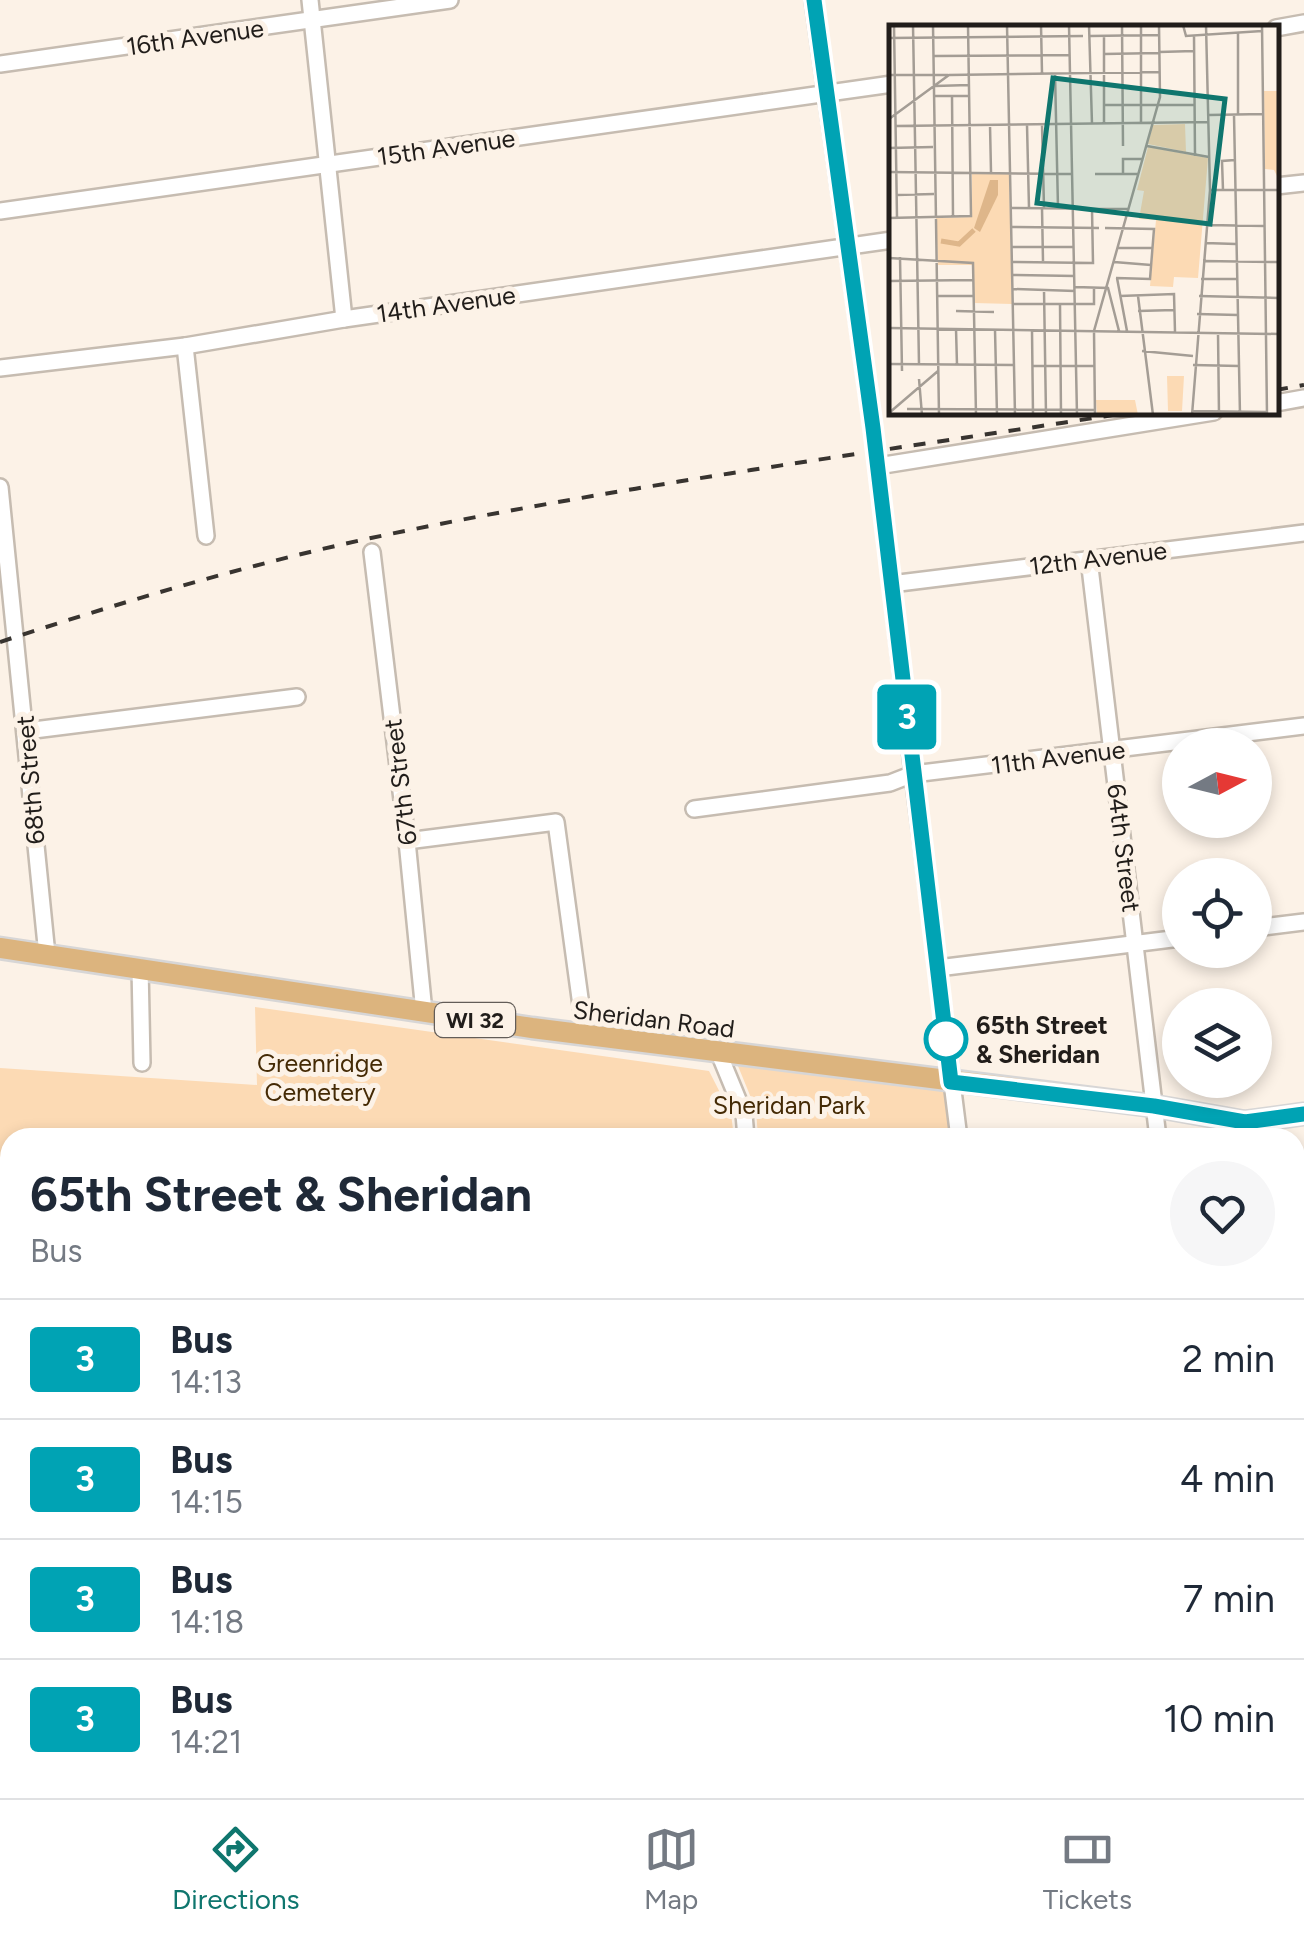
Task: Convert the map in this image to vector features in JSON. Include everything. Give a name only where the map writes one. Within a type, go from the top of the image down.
[{"type":"main road","name":"Sheridan Road","points":[[0,948],[584,1035],[1154,1106],[1245,1122],[1304,1114]]},
{"type":"street","points":[[310,0],[344,319]]},
{"type":"street","name":"16th Avenue","points":[[0,64],[450,0]]},
{"type":"street","points":[[814,0],[878,466],[958,1128]]},
{"type":"street","points":[[1279,27],[1304,23]]},
{"type":"street","name":"15th Avenue","points":[[0,210],[889,84]]},
{"type":"street","points":[[1279,186],[1304,183]]},
{"type":"street","name":"14th Avenue","points":[[0,368],[185,346],[344,319],[889,240]]},
{"type":"street","points":[[185,346],[206,536]]},
{"type":"street","points":[[1279,402],[1304,398]]},
{"type":"street","points":[[878,466],[1195,415]]},
{"type":"street","name":"68th Street","points":[[0,487],[4,565],[26,731],[47,955]]},
{"type":"street","name":"12th Avenue","points":[[892,584],[1304,533]]},
{"type":"street","name":"67th Street","points":[[372,552],[424,1012]]},
{"type":"street","name":"64th Street","points":[[1089,558],[1157,1128]]},
{"type":"street","points":[[26,731],[297,696]]},
{"type":"street","name":"11th Avenue","points":[[694,809],[890,783],[914,774],[1304,726]]},
{"type":"street","points":[[407,842],[556,822],[584,1035]]},
{"type":"street","points":[[1272,926],[1304,922]]},
{"type":"street","points":[[938,968],[1162,940]]},
{"type":"street","points":[[140,968],[142,1063]]},
{"type":"street","points":[[718,1052],[744,1114],[745,1128]]},
{"type":"green space","name":"Greenridge Cemetery","points":[[255,1007],[709,1071],[731,1114],[733,1128],[0,1128],[0,1068],[257,1085]]},
{"type":"green space","name":"Sheridan Park","points":[[738,1066],[947,1090],[953,1128],[757,1128],[756,1110]]},
{"type":"railway","points":[[1279,389],[1304,385]]},
{"type":"railway","points":[[0,642],[184,585],[371,538],[656,485],[1112,415]]},
{"type":"bus line","name":"3","points":[[814,0],[873,428],[951,1082],[1154,1106],[1245,1122],[1304,1114]]},
{"type":"place","name":"65th Street & Sheridan","points":[[946,1039]]}]
